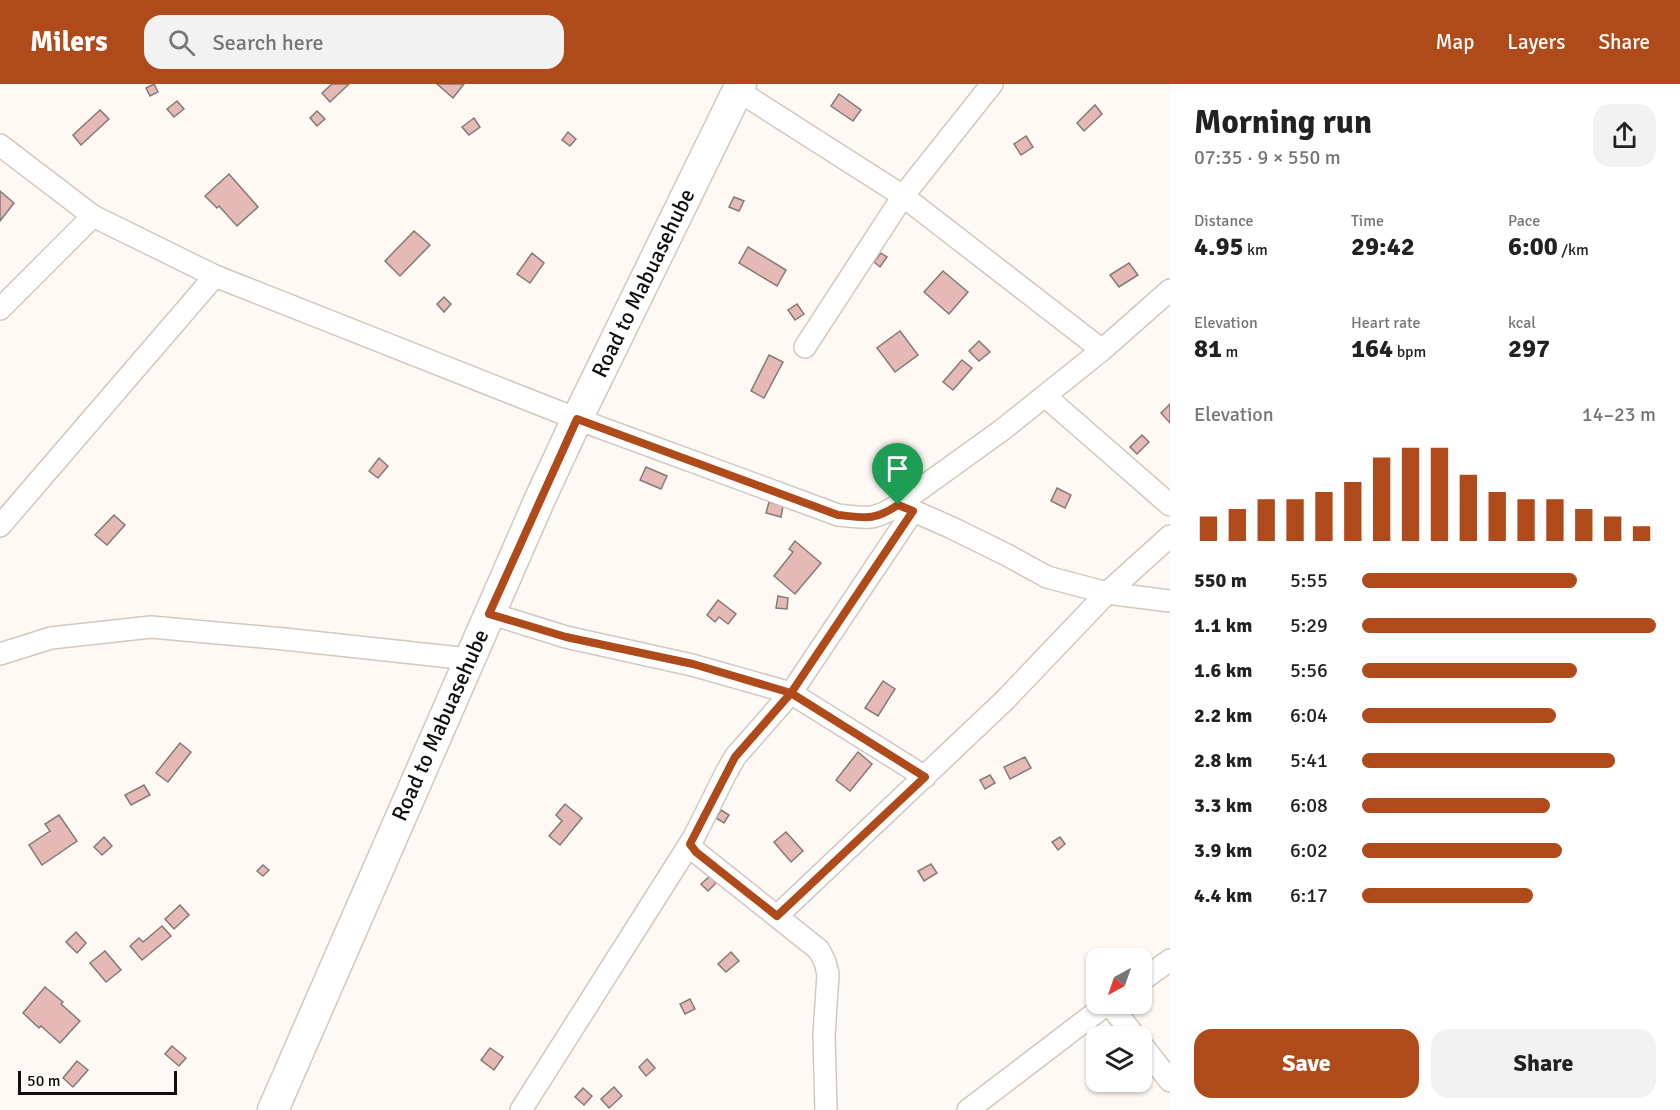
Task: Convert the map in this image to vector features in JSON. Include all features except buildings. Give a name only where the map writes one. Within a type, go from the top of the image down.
[{"type":"main road","name":"Road to Mabuasehube","points":[[273,1110],[469,659],[577,419],[739,87]]},
{"type":"street","points":[[805,347],[903,196],[992,84]]},
{"type":"street","points":[[739,87],[903,196],[1102,350]]},
{"type":"street","points":[[0,145],[93,216],[215,276],[577,419],[838,515],[864,518],[905,508],[950,527],[1047,577],[1107,593],[1170,602]]},
{"type":"street","points":[[0,309],[93,216]]},
{"type":"street","points":[[0,526],[215,276]]},
{"type":"street","points":[[520,1110],[690,844],[735,757],[791,693],[905,508],[1102,350],[1170,290]]},
{"type":"street","points":[[1045,396],[1170,505]]},
{"type":"street","points":[[777,916],[1005,700],[1107,593],[1170,536]]},
{"type":"street","points":[[489,614],[566,637],[693,664],[791,693],[925,777]]},
{"type":"street","points":[[0,654],[51,638],[151,627],[469,659]]},
{"type":"street","points":[[690,844],[696,852],[819,951],[825,962],[828,974],[824,1036],[826,1110]]},
{"type":"street","points":[[1152,973],[1170,960]]},
{"type":"street","points":[[968,1110],[1095,1014]]},
{"type":"street","points":[[1116,1014],[1127,1026]]},
{"type":"street","points":[[1152,1058],[1170,1081]]},
{"type":"route","points":[[898,505],[883,515],[864,518],[838,515],[577,419],[489,614],[566,637],[693,664],[791,693],[735,757],[690,844],[696,852],[777,916],[925,777],[791,693],[913,511],[898,505]]}]
